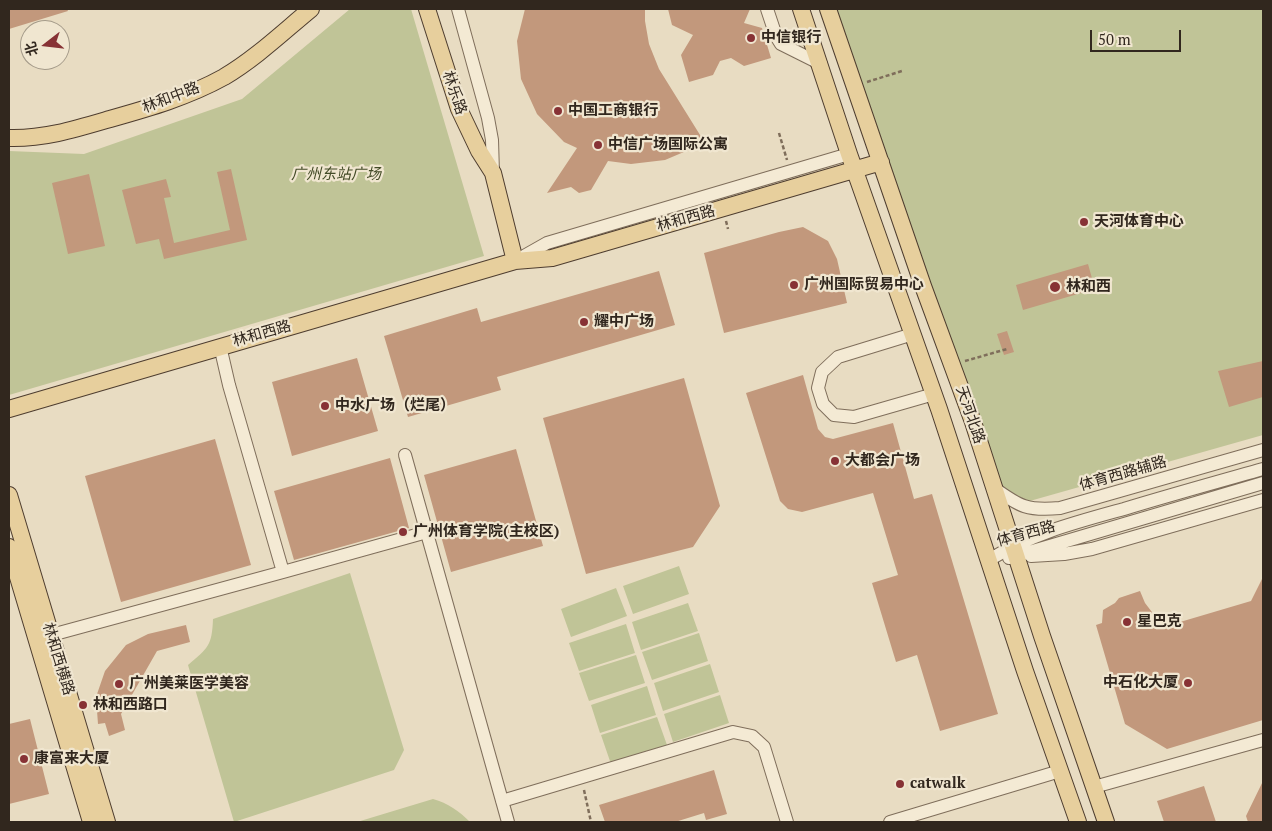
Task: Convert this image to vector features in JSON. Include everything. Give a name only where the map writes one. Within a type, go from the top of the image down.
[{"type":"main road","name":"林和中路","points":[[9,138],[58,134],[166,103],[224,77],[252,58],[311,9]]},
{"type":"main road","name":"林乐路","points":[[427,9],[459,109],[479,151],[493,173],[515,261]]},
{"type":"main road","name":"天河北路","points":[[801,9],[821,64],[849,154],[934,394],[1016,645],[1078,822]]},
{"type":"main road","name":"天河北路","points":[[828,9],[923,286],[967,407],[1042,636],[1106,822]]},
{"type":"main road","name":"林和西路","points":[[9,409],[515,261],[552,258],[881,162]]},
{"type":"main road","name":"林和西横路","points":[[9,495],[43,637],[91,822]]},
{"type":"main road","name":"林和西横路","points":[[9,547],[43,637],[107,822]]},
{"type":"main road","points":[[1016,645],[1042,636]]},
{"type":"street","name":"林乐路","points":[[458,9],[488,118],[492,140],[493,173]]},
{"type":"street","points":[[768,9],[776,36],[781,44],[821,64]]},
{"type":"street","name":"林和西路","points":[[515,261],[547,243],[849,154]]},
{"type":"street","points":[[913,334],[838,357],[822,372],[818,388],[823,404],[834,414],[854,417],[934,394]]},
{"type":"street","points":[[220,346],[229,385],[283,572]]},
{"type":"street","name":"体育西路辅路","points":[[994,488],[1020,506],[1044,510],[1060,508],[1263,450]]},
{"type":"street","points":[[405,455],[508,822]]},
{"type":"street","name":"体育西路","points":[[1015,551],[1036,536],[1263,469]]},
{"type":"street","name":"体育西路","points":[[989,560],[1015,551],[1084,534],[1263,483]]},
{"type":"street","points":[[1015,551],[1064,554],[1079,552],[1263,500]]},
{"type":"street","points":[[43,637],[427,532]]},
{"type":"street","points":[[502,801],[733,732],[752,736],[764,747],[788,822]]},
{"type":"street","points":[[1094,788],[1263,740]]},
{"type":"street","points":[[890,822],[1060,771]]},
{"type":"path","points":[[863,83],[902,71]]},
{"type":"path","points":[[779,133],[787,160]]},
{"type":"path","points":[[725,219],[728,229]]},
{"type":"path","points":[[960,363],[1007,349]]},
{"type":"path","points":[[581,778],[591,822]]},
{"type":"green space","name":"广州东站广场","points":[[350,9],[411,9],[484,256],[9,395],[9,151],[84,154],[242,99]]},
{"type":"green space","name":"天河体育中心","points":[[836,9],[1263,9],[1263,435],[998,510]]},
{"type":"green space","points":[[679,566],[689,594],[633,614],[623,586]]},
{"type":"green space","points":[[350,573],[404,750],[394,770],[234,822],[188,665],[208,646],[213,619]]},
{"type":"green space","points":[[616,588],[627,616],[571,637],[561,609]]},
{"type":"green space","points":[[688,603],[698,631],[641,650],[632,622]]},
{"type":"green space","points":[[626,624],[635,653],[579,671],[569,643]]},
{"type":"green space","points":[[699,633],[708,661],[652,680],[642,652]]},
{"type":"green space","points":[[636,655],[645,683],[589,701],[579,673]]},
{"type":"green space","points":[[710,664],[719,692],[663,711],[654,683]]},
{"type":"green space","points":[[647,686],[656,715],[600,733],[591,705]]},
{"type":"green space","points":[[720,695],[729,723],[673,742],[664,714]]},
{"type":"green space","points":[[657,717],[667,745],[611,764],[601,735]]},
{"type":"green space","points":[[433,799],[453,808],[470,822],[357,822]]},
{"type":"building","points":[[9,9],[67,9],[68,11],[38,20],[20,20],[20,26],[9,29]]},
{"type":"building","points":[[525,9],[645,9],[649,44],[659,69],[705,143],[665,160],[631,164],[608,161],[591,190],[579,193],[571,187],[547,193],[577,148],[564,142],[537,114],[521,79],[517,41]]},
{"type":"building","points":[[668,9],[750,9],[744,23],[762,28],[771,58],[744,66],[731,58],[720,61],[713,75],[689,82],[681,55],[693,35],[672,25]]},
{"type":"building","points":[[231,169],[247,240],[164,259],[159,239],[136,244],[122,190],[166,179],[171,197],[164,198],[174,243],[230,230],[217,172]]},
{"type":"building","points":[[89,174],[105,246],[68,254],[52,183]]},
{"type":"building","name":"广州国际贸易中心","points":[[803,227],[828,241],[837,259],[847,303],[724,333],[704,253]]},
{"type":"building","name":"林和西","points":[[1088,264],[1095,289],[1023,310],[1016,285]]},
{"type":"building","points":[[659,271],[675,325],[497,377],[501,390],[408,417],[384,336],[477,308],[481,322]]},
{"type":"building","points":[[1007,331],[1014,352],[1004,355],[997,334]]},
{"type":"building","name":"中水广场（烂尾）","points":[[357,358],[378,431],[292,456],[272,382]]},
{"type":"building","points":[[1263,361],[1263,397],[1229,407],[1218,371]]},
{"type":"building","points":[[803,375],[818,429],[825,437],[833,439],[893,423],[914,499],[932,494],[998,714],[940,731],[917,655],[896,662],[872,583],[898,575],[873,493],[802,512],[788,509],[780,501],[746,393]]},
{"type":"building","points":[[684,378],[720,506],[693,547],[586,574],[543,418]]},
{"type":"building","points":[[215,439],[251,565],[121,602],[85,476]]},
{"type":"building","points":[[516,449],[543,546],[451,572],[424,475]]},
{"type":"building","points":[[390,458],[409,528],[294,560],[274,491]]},
{"type":"building","name":"中石化大厦","points":[[1263,577],[1263,720],[1167,749],[1125,724],[1096,625],[1102,623],[1103,610],[1115,603],[1119,598],[1140,591],[1145,603],[1155,616],[1170,625],[1251,601]]},
{"type":"building","name":"广州美莱医学美容","points":[[186,625],[190,642],[157,651],[121,714],[125,730],[109,736],[105,723],[98,724],[96,697],[105,671],[126,645],[148,634]]},
{"type":"building","name":"康富来大厦","points":[[30,719],[49,794],[9,804],[9,724]]},
{"type":"building","points":[[714,770],[727,814],[706,820],[704,813],[675,822],[605,822],[599,805]]},
{"type":"building","points":[[1263,781],[1263,822],[1248,822],[1246,816]]},
{"type":"building","points":[[1204,786],[1216,822],[1164,822],[1157,801]]},
{"type":"place","name":"中信银行","points":[[751,38]]},
{"type":"place","name":"中国工商银行","points":[[558,111]]},
{"type":"place","name":"中信广场国际公寓","points":[[598,145]]},
{"type":"place","name":"天河体育中心","points":[[1084,222]]},
{"type":"place","name":"广州国际贸易中心","points":[[794,285]]},
{"type":"place","name":"林和西","points":[[1055,287]]},
{"type":"place","name":"耀中广场","points":[[584,322]]},
{"type":"place","name":"中水广场（烂尾）","points":[[325,406]]},
{"type":"place","name":"大都会广场","points":[[835,461]]},
{"type":"place","name":"广州体育学院(主校区)","points":[[403,532]]},
{"type":"place","name":"星巴克","points":[[1127,622]]},
{"type":"place","name":"中石化大厦","points":[[1188,683]]},
{"type":"place","name":"广州美莱医学美容","points":[[119,684]]},
{"type":"place","name":"林和西路口","points":[[83,705]]},
{"type":"place","name":"康富来大厦","points":[[24,759]]},
{"type":"place","name":"catwalk","points":[[900,784]]}]
